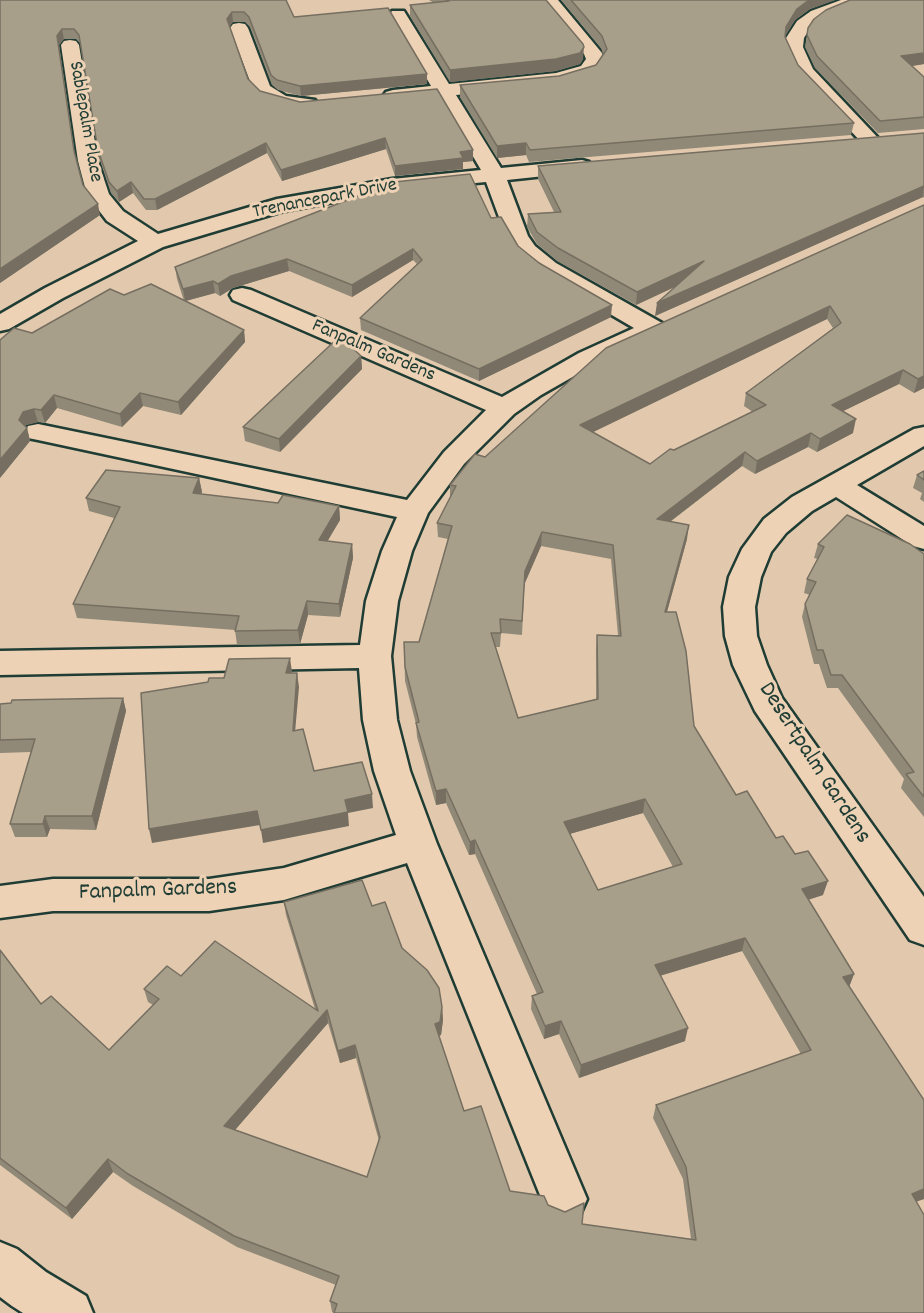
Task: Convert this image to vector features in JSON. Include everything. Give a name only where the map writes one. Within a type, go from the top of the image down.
[{"type":"street","points":[[371,98],[558,79],[588,70],[595,59],[593,53],[549,0]]},
{"type":"street","points":[[847,143],[881,140],[805,70],[795,47],[795,38],[803,25],[817,15],[842,5],[865,0]]},
{"type":"street","points":[[398,15],[494,174],[517,236],[527,251],[548,268],[664,323],[588,358],[504,408],[454,458],[414,511],[397,550],[382,601],[375,656],[380,720],[392,771],[418,844],[564,1199]]},
{"type":"street","points":[[238,28],[261,88],[270,96],[301,104],[324,103]]},
{"type":"street","name":"Sablepalm Place","points":[[70,45],[88,161],[98,195],[115,216],[155,242]]},
{"type":"street","name":"Trenancepark Drive","points":[[0,324],[54,293],[155,242],[277,206],[392,185],[600,165]]},
{"type":"street","name":"Fanpalm Gardens","points":[[242,295],[504,408]]},
{"type":"street","points":[[38,432],[414,511]]},
{"type":"street","name":"Desertpalm Gardens","points":[[924,435],[837,485],[775,526],[757,549],[745,577],[739,607],[741,636],[750,665],[767,702],[924,928]]},
{"type":"street","points":[[837,485],[924,539]]},
{"type":"street","points":[[0,663],[375,656]]},
{"type":"street","name":"Fanpalm Gardens","points":[[0,902],[53,895],[209,895],[284,884],[418,844]]},
{"type":"street","points":[[0,1266],[29,1289],[69,1313]]},
{"type":"building","points":[[0,0],[286,0],[294,17],[388,8],[427,74],[300,86],[277,80],[271,75],[249,17],[244,12],[232,12],[227,19],[248,79],[260,91],[300,102],[437,89],[473,150],[460,152],[463,158],[395,166],[385,138],[281,170],[266,143],[155,199],[144,199],[131,182],[117,191],[109,182],[98,150],[79,35],[74,29],[62,29],[57,36],[74,151],[83,185],[98,204],[0,269]]},
{"type":"building","points":[[446,0],[546,0],[584,47],[580,53],[556,59],[450,70],[410,5],[449,1]]},
{"type":"building","points":[[571,0],[809,0],[797,9],[786,27],[785,37],[798,65],[854,123],[530,150],[526,143],[497,146],[460,85],[559,76],[596,65],[607,49],[602,36]]},
{"type":"building","points":[[850,0],[924,0],[924,53],[901,56],[924,77],[924,117],[880,121],[817,56],[807,35],[808,28],[814,19],[826,10]]},
{"type":"building","points":[[924,133],[924,186],[657,303],[704,261],[637,292],[558,248],[537,232],[528,214],[561,212],[538,166]]},
{"type":"building","points":[[470,174],[491,218],[501,217],[518,246],[539,263],[612,305],[479,369],[360,318],[422,260],[413,249],[352,285],[287,259],[231,276],[218,284],[213,281],[183,289],[175,267],[394,182]]},
{"type":"building","points":[[924,205],[924,376],[918,379],[903,370],[832,405],[856,419],[820,439],[811,433],[757,461],[745,452],[657,519],[689,525],[665,612],[676,612],[686,651],[694,726],[736,795],[747,791],[776,838],[783,836],[795,854],[808,851],[828,881],[802,889],[854,974],[843,977],[924,1100],[924,1189],[912,1194],[924,1215],[924,1313],[334,1313],[337,1304],[330,1301],[339,1276],[234,1236],[128,1174],[108,1159],[66,1208],[0,1158],[0,950],[41,1004],[51,996],[109,1050],[159,999],[144,989],[167,966],[181,976],[215,941],[318,1011],[284,902],[362,880],[372,906],[385,902],[402,948],[427,970],[439,988],[442,1007],[440,1022],[435,1024],[464,1111],[481,1106],[510,1191],[544,1196],[548,1205],[565,1212],[584,1203],[582,1224],[696,1240],[686,1167],[656,1105],[811,1050],[745,938],[655,965],[688,1028],[581,1065],[561,1021],[545,1026],[532,996],[543,992],[475,840],[470,842],[446,789],[436,791],[416,723],[419,722],[405,667],[404,642],[419,642],[452,526],[437,523],[456,486],[450,485],[475,454],[485,457],[606,348]],"holes":[[[830,306],[841,323],[746,393],[766,405],[674,450],[670,449],[650,464],[580,425]],[[542,532],[613,545],[621,636],[597,635],[598,699],[518,718],[491,633],[501,633],[500,619],[522,621],[525,571]],[[645,799],[682,864],[598,890],[564,822]],[[327,1010],[338,1051],[355,1045],[380,1137],[367,1177],[224,1126]]]},
{"type":"building","points":[[151,284],[244,330],[178,402],[140,393],[120,414],[54,395],[41,410],[23,412],[19,420],[27,428],[0,460],[0,340],[14,328],[32,333],[110,289],[124,295]]},
{"type":"building","points":[[340,336],[361,356],[279,439],[243,427]]},
{"type":"building","points":[[106,470],[199,478],[193,493],[278,503],[283,495],[339,506],[319,540],[352,544],[339,604],[307,601],[298,630],[235,631],[239,616],[73,604],[120,507],[86,498]]},
{"type":"building","points":[[924,471],[924,480],[917,475]]},
{"type":"building","points":[[847,515],[910,544],[924,554],[924,797],[906,774],[914,772],[842,675],[831,675],[823,650],[817,650],[805,604],[816,582],[807,579],[824,547],[818,544]]},
{"type":"building","points":[[290,658],[286,673],[297,673],[293,731],[303,729],[314,771],[362,762],[372,794],[345,800],[348,812],[261,830],[257,811],[149,829],[141,693],[208,682],[209,678],[224,678],[229,659]]},
{"type":"building","points":[[123,698],[92,816],[45,816],[43,824],[10,824],[35,739],[0,740],[0,704],[11,703],[12,700]]}]
